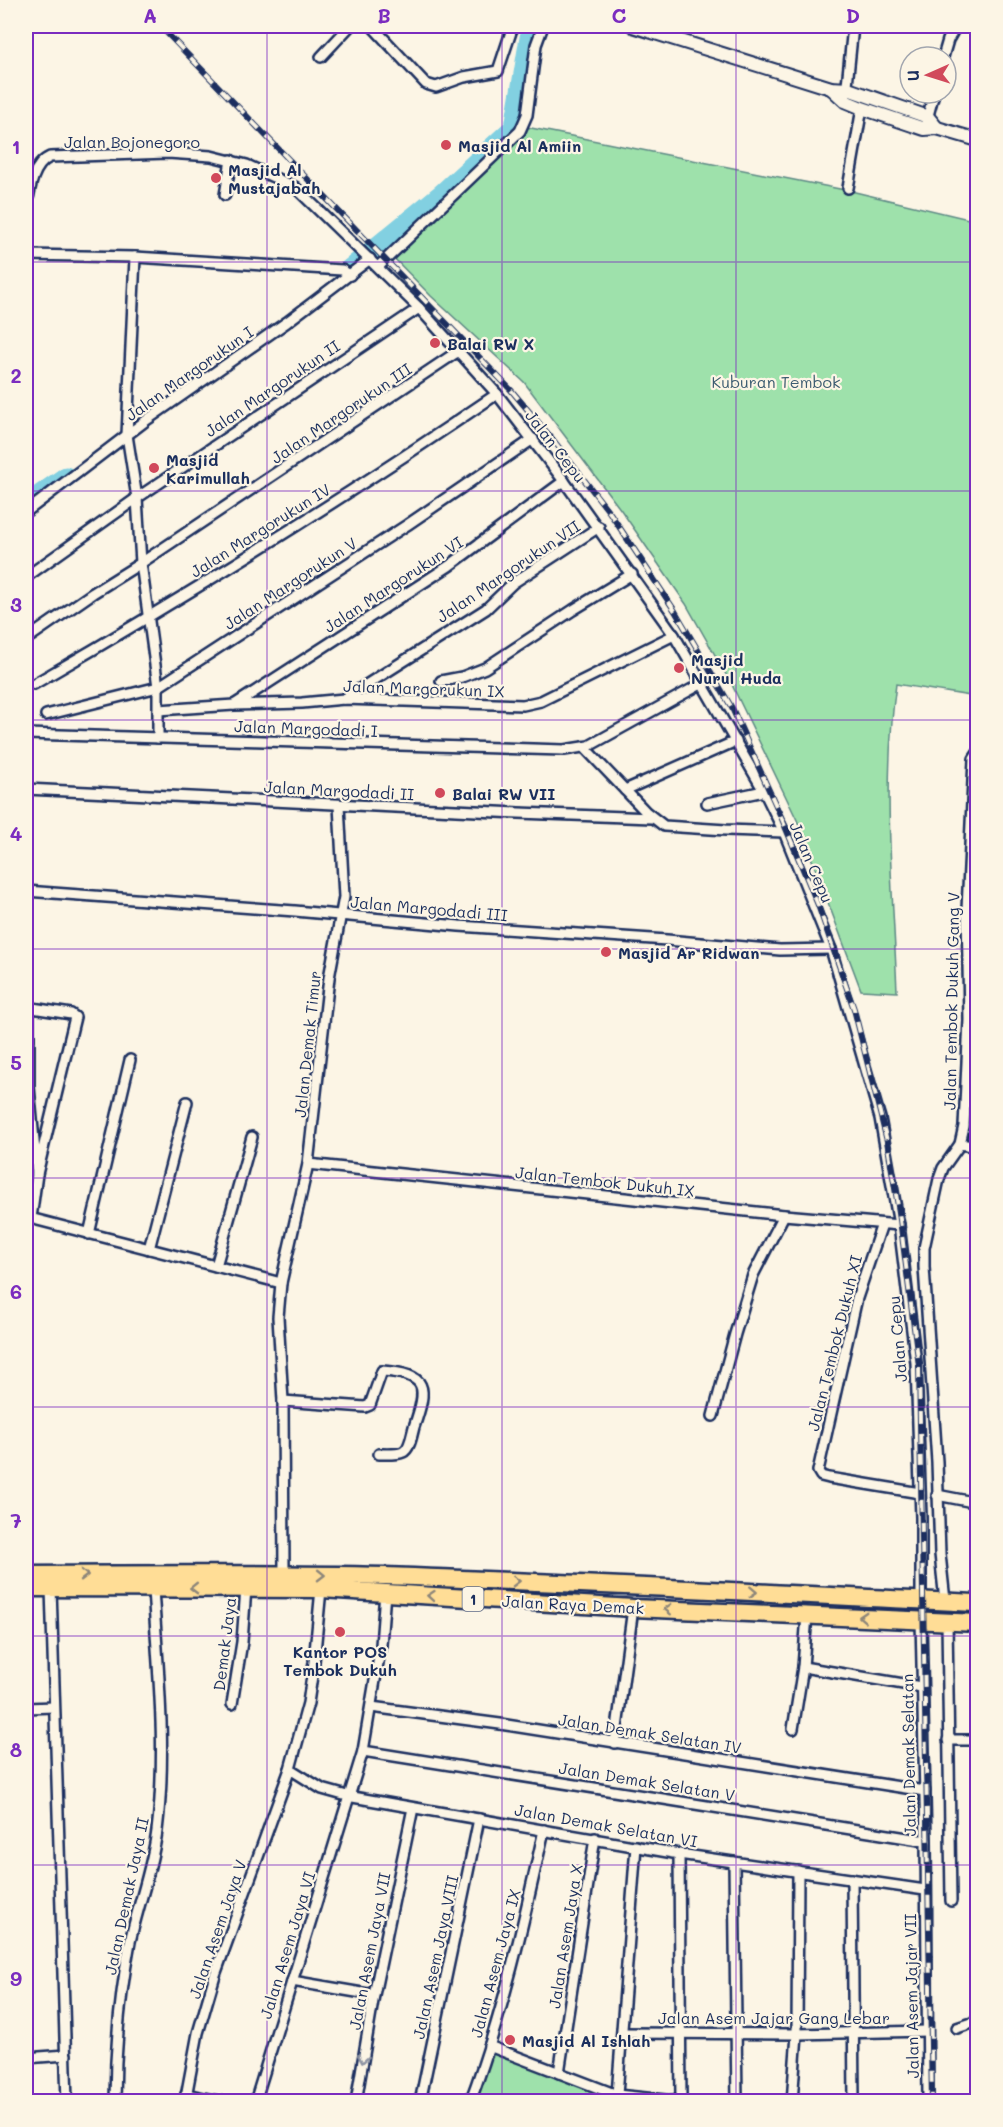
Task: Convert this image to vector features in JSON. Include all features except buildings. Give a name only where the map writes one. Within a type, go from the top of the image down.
[{"type":"highway","name":"Jalan Raya Demak","points":[[26,1575],[284,1574],[549,1582],[978,1603]]},
{"type":"highway","points":[[549,1582],[549,1603]]},
{"type":"highway","name":"Jalan Raya Demak","points":[[26,1588],[321,1589],[633,1608],[978,1623]]},
{"type":"street","points":[[321,57],[350,26]]},
{"type":"street","points":[[372,26],[426,84],[436,87],[464,77],[498,71],[513,26]]},
{"type":"street","points":[[378,267],[520,131],[527,115],[536,45],[543,26]]},
{"type":"street","points":[[637,26],[831,88],[930,125],[978,140]]},
{"type":"street","points":[[846,95],[853,26]]},
{"type":"street","points":[[947,45],[956,26]]},
{"type":"street","points":[[846,95],[862,108],[930,125]]},
{"type":"street","points":[[930,125],[932,105]]},
{"type":"street","points":[[848,188],[862,108]]},
{"type":"street","name":"Jalan Bojonegoro","points":[[26,213],[27,195],[38,166],[50,157],[168,153],[211,156],[247,165],[290,184],[368,257]]},
{"type":"street","points":[[225,195],[231,160]]},
{"type":"street","points":[[26,255],[135,257],[348,273]]},
{"type":"street","points":[[135,257],[128,432],[141,563],[158,687],[158,738]]},
{"type":"street","name":"Jalan Cepu","points":[[368,257],[419,308],[497,394],[599,527],[674,635],[764,791],[784,832],[831,949],[880,1118],[899,1225],[916,1363],[921,1600]]},
{"type":"street","name":"Jalan Margorukun I","points":[[26,512],[128,432],[368,257]]},
{"type":"street","name":"Jalan Margorukun II","points":[[26,577],[136,498],[419,308]]},
{"type":"street","name":"Jalan Margorukun III","points":[[31,636],[457,352]]},
{"type":"street","name":"Jalan Margorukun IV","points":[[34,684],[150,618],[403,458],[497,394]]},
{"type":"street","name":"Jalan Margorukun V","points":[[46,715],[158,687],[407,525],[533,439]]},
{"type":"street","name":"Jalan Margorukun VI","points":[[234,705],[456,561],[564,481]]},
{"type":"street","name":"Jalan Margorukun VII","points":[[344,699],[486,609],[513,583],[599,527]]},
{"type":"street","points":[[441,681],[462,677],[485,668],[632,574]]},
{"type":"street","name":"Jalan Margorukun IX","points":[[158,710],[275,705],[344,699],[514,706],[532,704],[674,635]]},
{"type":"street","points":[[701,684],[585,748],[652,818],[669,827],[784,832]]},
{"type":"street","name":"Jalan Margodadi I","points":[[26,734],[552,750],[585,748]]},
{"type":"street","points":[[625,790],[736,741]]},
{"type":"street","name":"Jalan Tembok Dukuh Gang V","points":[[945,1601],[924,1248],[939,1179],[943,1168],[960,1144],[964,1126],[973,969],[967,910],[969,844],[974,759],[978,753]]},
{"type":"street","name":"Jalan Margodadi II","points":[[26,789],[652,818]]},
{"type":"street","points":[[707,803],[764,791]]},
{"type":"street","name":"Jalan Demak Timur","points":[[284,1574],[283,1401],[278,1317],[280,1283],[308,1164],[329,978],[341,915],[344,884],[339,805]]},
{"type":"street","name":"Jalan Margodadi III","points":[[26,891],[780,950],[831,949]]},
{"type":"street","points":[[37,1174],[29,1086],[27,1007],[74,1016],[28,1218],[280,1283]]},
{"type":"street","points":[[89,1233],[130,1060]]},
{"type":"street","points":[[149,1249],[187,1102]]},
{"type":"street","points":[[216,1266],[252,1137]]},
{"type":"street","points":[[960,1144],[978,1147]]},
{"type":"street","name":"Jalan Tembok Dukuh IX","points":[[308,1164],[784,1215],[899,1225]]},
{"type":"street","points":[[713,1416],[753,1275],[784,1215]]},
{"type":"street","name":"Jalan Tembok Dukuh XI","points":[[882,1224],[857,1298],[818,1469],[820,1475],[824,1477],[920,1493]]},
{"type":"street","points":[[283,1401],[365,1407],[370,1405],[382,1371],[410,1375],[423,1391],[422,1403],[407,1448],[401,1453],[379,1454]]},
{"type":"street","points":[[937,1495],[978,1503]]},
{"type":"street","points":[[51,1588],[67,2102]]},
{"type":"street","name":"Demak Jaya","points":[[232,1704],[242,1642],[246,1588]]},
{"type":"street","name":"Jalan Demak Jaya II","points":[[115,2102],[118,2020],[130,1942],[156,1834],[161,1788],[162,1713],[153,1589]]},
{"type":"street","name":"Jalan Asem Jaya V","points":[[185,2098],[198,2033],[215,1975],[290,1769],[308,1702],[321,1589]]},
{"type":"street","name":"Jalan Asem Jaya VI","points":[[255,2102],[347,1796],[363,1750],[382,1636],[385,1592]]},
{"type":"street","points":[[615,1743],[633,1608]]},
{"type":"street","points":[[793,1729],[803,1667],[807,1615]]},
{"type":"street","name":"Jalan Demak Selatan","points":[[921,1620],[925,1890]]},
{"type":"street","points":[[947,1622],[951,1901]]},
{"type":"street","points":[[803,1667],[921,1687]]},
{"type":"street","points":[[26,1708],[54,1707]]},
{"type":"street","name":"Jalan Demak Selatan IV","points":[[371,1707],[500,1724],[925,1791]]},
{"type":"street","points":[[948,1740],[978,1740]]},
{"type":"street","name":"Jalan Demak Selatan V","points":[[363,1750],[926,1841]]},
{"type":"street","name":"Jalan Demak Selatan VI","points":[[290,1769],[322,1789],[347,1796],[679,1854],[925,1890]]},
{"type":"street","name":"Jalan Asem Jaya VII","points":[[356,2102],[374,1995],[413,1808]]},
{"type":"street","name":"Jalan Asem Jaya VIII","points":[[420,2102],[479,1819]]},
{"type":"street","name":"Jalan Asem Jaya IX","points":[[470,2102],[489,2046],[518,1943],[544,1830]]},
{"type":"street","name":"Jalan Asem Jaya X","points":[[559,2073],[595,1838]]},
{"type":"street","points":[[617,2095],[636,1846]]},
{"type":"street","points":[[489,2046],[617,2095],[682,2101],[679,1854]]},
{"type":"street","points":[[734,1862],[737,2102]]},
{"type":"street","points":[[792,2102],[797,2034],[798,1871]]},
{"type":"street","points":[[852,1879],[854,2102]]},
{"type":"street","name":"Jalan Asem Jajar VII","points":[[925,1890],[928,2102]]},
{"type":"street","points":[[292,1981],[374,1995]]},
{"type":"street","points":[[957,2028],[978,2022]]},
{"type":"street","name":"Jalan Asem Jajar Gang Lebar","points":[[622,2033],[797,2034],[927,2031]]},
{"type":"street","points":[[26,2058],[66,2055]]},
{"type":"street","points":[[185,2098],[223,2102]]},
{"type":"green space","name":"Kuburan Tembok","points":[[521,126],[855,192],[977,221],[977,697],[896,684],[889,799],[897,992],[861,990],[797,820],[732,685],[686,604],[621,510],[524,382],[431,296],[386,250]]},
{"type":"green space","points":[[491,2047],[614,2097],[613,2102],[471,2102]]},
{"type":"waterway","points":[[348,271],[441,195],[515,127],[532,26]]},
{"type":"waterway","points":[[26,505],[66,477]]},
{"type":"railway","points":[[160,26],[511,390],[610,513],[675,611],[732,708],[818,905],[854,1009],[887,1141],[899,1212],[919,1366],[932,2102]]},
{"type":"place","name":"Masjid Al Amiin","points":[[446,145]]},
{"type":"place","name":"Masjid Al Mustajabah","points":[[216,178]]},
{"type":"place","name":"Balai RW X","points":[[435,343]]},
{"type":"place","name":"Masjid Karimullah","points":[[154,468]]},
{"type":"place","name":"Masjid Nurul Huda","points":[[679,668]]},
{"type":"place","name":"Balai RW VII","points":[[440,793]]},
{"type":"place","name":"Masjid Ar Ridwan","points":[[606,952]]},
{"type":"place","name":"Kantor POS Tembok Dukuh","points":[[340,1632]]},
{"type":"place","name":"Masjid Al Ishlah","points":[[510,2040]]}]
